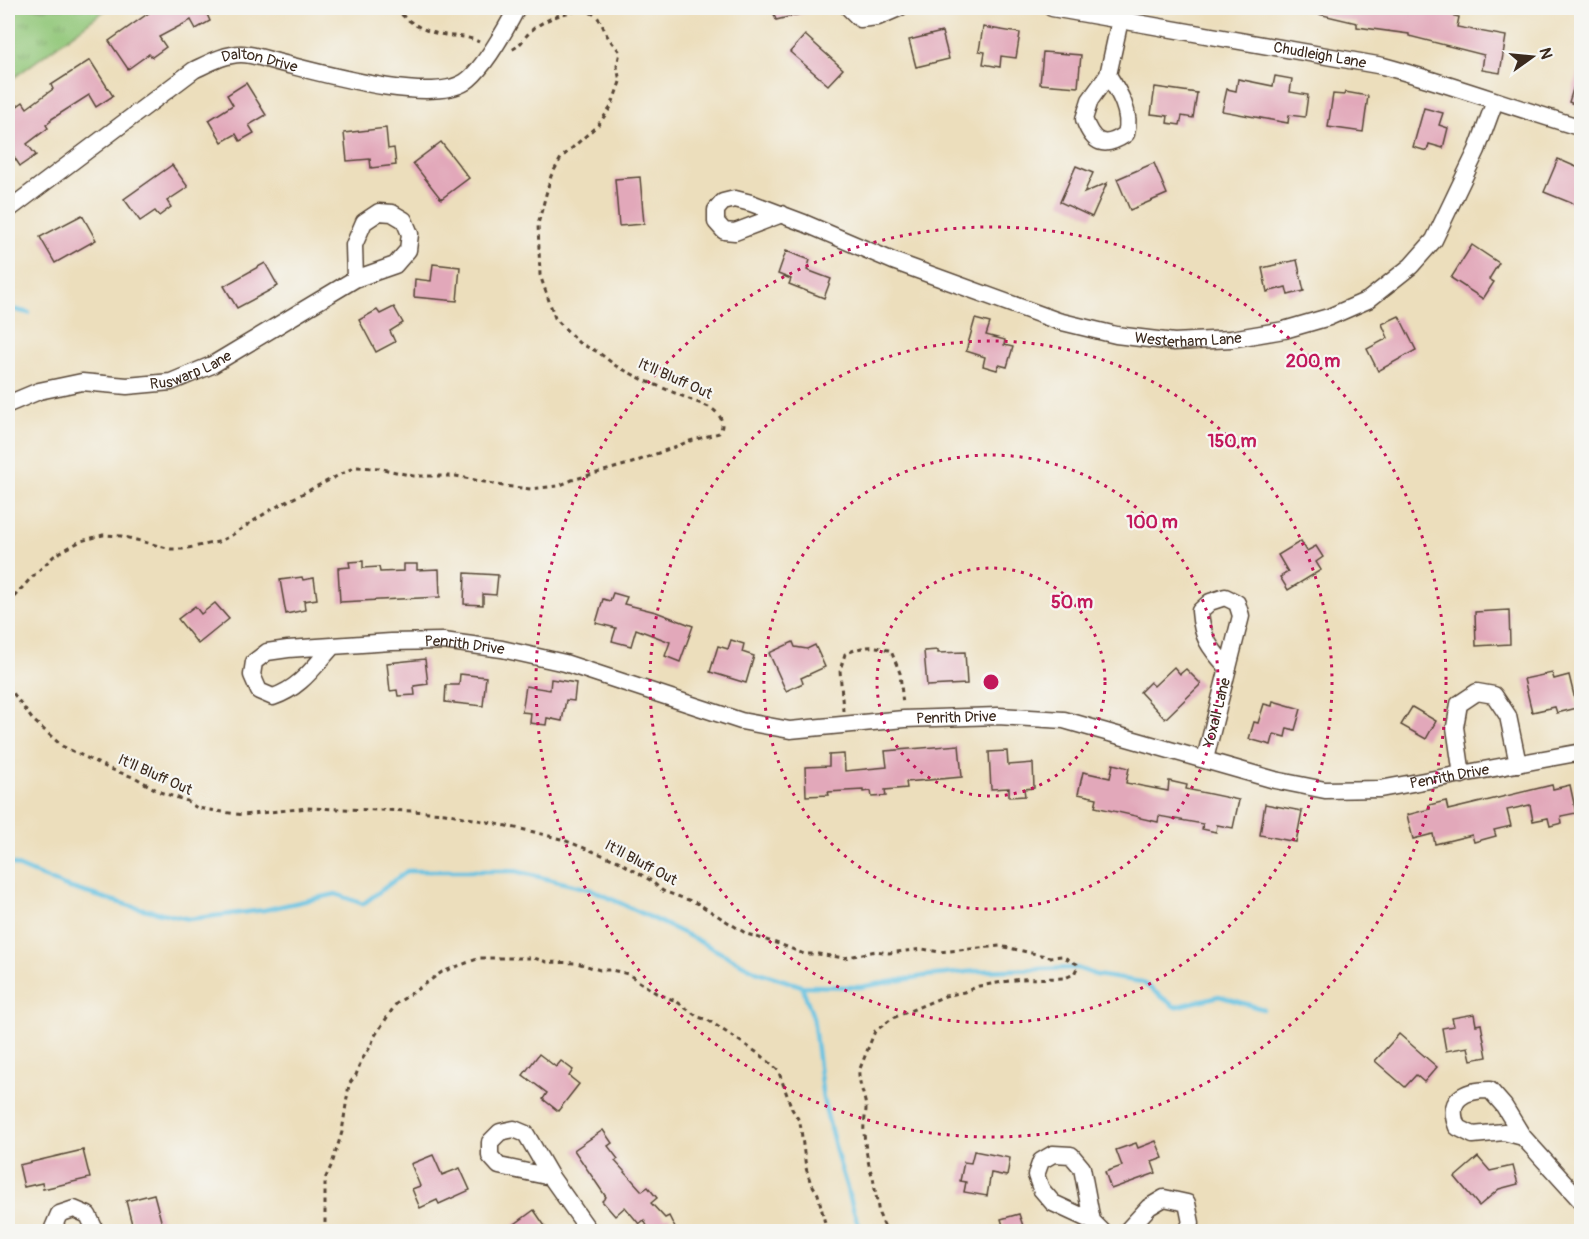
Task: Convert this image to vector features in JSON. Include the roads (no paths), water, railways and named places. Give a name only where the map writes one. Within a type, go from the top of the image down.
[{"type":"street","name":"Dalton Drive","points":[[8,210],[194,70],[220,58],[242,54],[336,77],[390,87],[441,90],[465,82],[481,65],[517,8]]},
{"type":"street","points":[[849,8],[860,19],[879,17],[899,8]]},
{"type":"street","name":"Chudleigh Lane","points":[[1052,8],[1383,66],[1431,79],[1581,128]]},
{"type":"street","points":[[1108,75],[1120,20]]},
{"type":"street","name":"Westerham Lane","points":[[782,214],[893,261],[1058,321],[1116,335],[1174,342],[1231,339],[1284,330],[1329,317],[1368,300],[1411,266],[1434,240],[1477,150],[1496,101]]},
{"type":"street","name":"Ruswarp Lane","points":[[8,404],[39,391],[82,382],[127,386],[171,382],[212,365],[355,279]]},
{"type":"street","name":"Penrith Drive","points":[[332,647],[391,642],[443,641],[502,649],[575,666],[741,721],[790,730],[904,718],[998,716],[1064,720],[1275,780],[1325,790],[1380,789],[1581,752]]},
{"type":"street","name":"Yoxall Lane","points":[[1205,759],[1227,667]]},
{"type":"street","points":[[1462,775],[1455,726],[1459,704],[1477,692],[1494,695],[1508,716],[1518,764]]},
{"type":"street","points":[[1523,1137],[1581,1202]]},
{"type":"street","points":[[551,1177],[590,1232]]},
{"type":"street","points":[[1126,1232],[1149,1207],[1164,1198],[1187,1203],[1191,1223],[1186,1232]]},
{"type":"street","points":[[54,1232],[53,1228],[59,1214],[75,1209],[88,1215],[96,1232]]},
{"type":"waterway","points":[[8,308],[29,313]]},
{"type":"waterway","points":[[8,862],[64,886],[134,907],[189,919],[264,910],[336,894],[363,904],[407,871],[515,871],[593,890],[758,972],[802,986],[860,987],[925,976],[977,971],[1077,968],[1096,975],[1142,982],[1175,1007],[1219,996],[1263,1009]]},
{"type":"waterway","points":[[802,986],[813,1017],[823,1099],[839,1162],[857,1221],[863,1232]]}]
